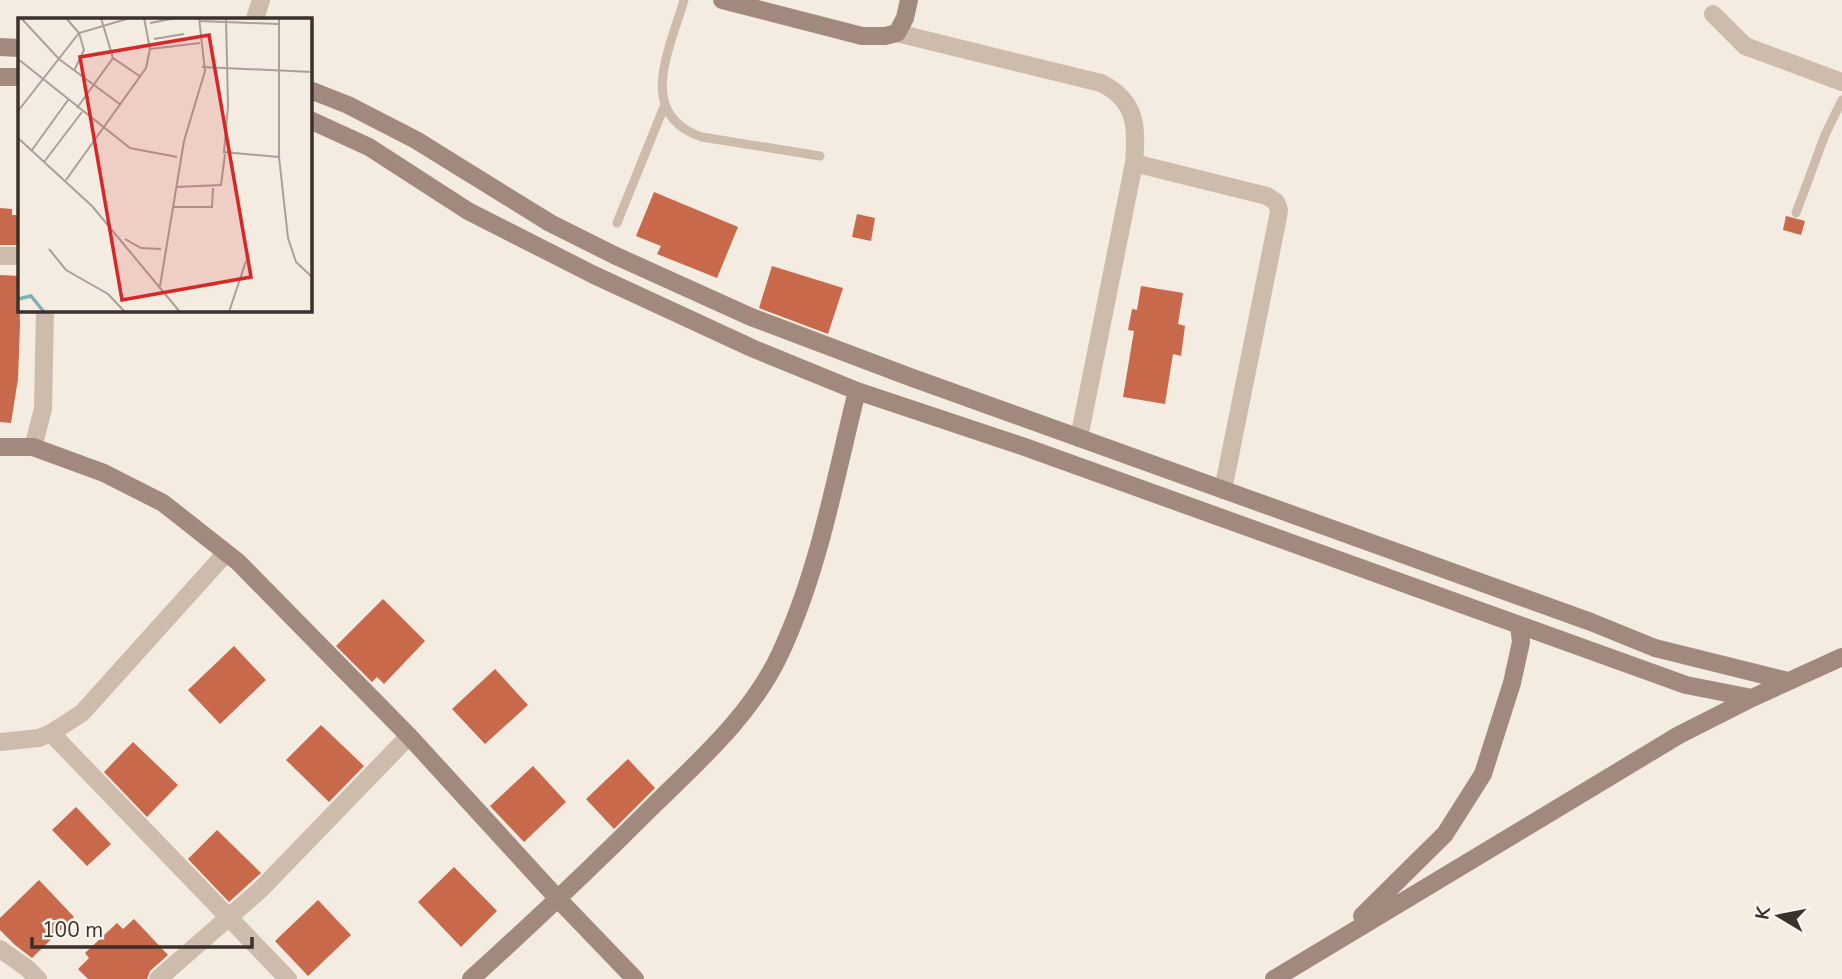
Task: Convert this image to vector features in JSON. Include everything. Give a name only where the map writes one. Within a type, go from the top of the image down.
[{"type":"main road","points":[[722,0],[862,36],[897,33],[905,18],[909,0]]},
{"type":"main road","points":[[0,47],[18,48]]},
{"type":"main road","points":[[0,77],[18,77]]},
{"type":"main road","points":[[312,91],[348,105],[416,140],[550,223],[751,317],[898,373],[1591,622],[1655,648],[1788,681]]},
{"type":"main road","points":[[312,121],[369,147],[468,211],[594,275],[754,349],[858,391],[1022,446],[1686,685],[1752,698]]},
{"type":"main road","points":[[471,979],[559,900],[733,726],[774,666],[817,554],[858,391]]},
{"type":"main road","points":[[0,447],[33,447],[104,473],[163,503],[238,562],[409,736],[635,979]]},
{"type":"main road","points":[[1340,938],[1445,834],[1483,774],[1512,682],[1521,642],[1519,626]]},
{"type":"main road","points":[[1274,979],[1679,736],[1752,698],[1842,657]]},
{"type":"street","points":[[255,18],[261,0]]},
{"type":"street","points":[[1713,14],[1745,46],[1842,82]]},
{"type":"street","points":[[897,33],[1101,83],[1115,90],[1127,103],[1136,136],[1134,163],[1079,438]]},
{"type":"street","points":[[1134,163],[1267,196],[1276,202],[1279,210],[1223,490]]},
{"type":"street","points":[[0,256],[18,256]]},
{"type":"street","points":[[33,447],[43,409],[45,312]]},
{"type":"street","points":[[0,742],[39,738],[82,713],[226,553]]},
{"type":"street","points":[[51,733],[288,979]]},
{"type":"street","points":[[158,979],[260,890],[409,736]]},
{"type":"street","points":[[0,949],[38,979]]},
{"type":"lane","points":[[684,0],[663,71],[664,107],[672,121],[685,132],[702,137],[820,156]]},
{"type":"lane","points":[[1796,213],[1825,135],[1842,100]]},
{"type":"lane","points":[[617,223],[664,107]]},
{"type":"building","points":[[654,192],[738,227],[717,278],[657,254],[661,246],[636,236]]},
{"type":"building","points":[[0,208],[12,209],[12,215],[18,215],[18,245],[0,245]]},
{"type":"building","points":[[857,214],[875,218],[871,241],[852,237]]},
{"type":"building","points":[[1786,216],[1805,221],[1801,235],[1783,230]]},
{"type":"building","points":[[772,266],[843,288],[828,334],[759,308]]},
{"type":"building","points":[[0,275],[18,276],[18,379],[11,423],[0,422]]},
{"type":"building","points":[[1141,286],[1183,293],[1178,324],[1185,326],[1181,356],[1173,354],[1165,404],[1123,397],[1134,331],[1128,330],[1132,309],[1137,310]]},
{"type":"building","points":[[383,599],[425,641],[384,684],[377,677],[372,682],[336,646]]},
{"type":"building","points":[[234,646],[266,680],[220,724],[188,690]]},
{"type":"building","points":[[495,669],[528,705],[485,744],[452,709]]},
{"type":"building","points":[[321,725],[364,766],[329,802],[286,760]]},
{"type":"building","points":[[133,742],[178,785],[147,817],[104,772]]},
{"type":"building","points":[[628,759],[655,788],[614,829],[586,799]]},
{"type":"building","points":[[533,766],[566,802],[524,842],[490,806]]},
{"type":"building","points":[[76,807],[111,844],[87,866],[52,830]]},
{"type":"building","points":[[217,830],[261,873],[229,902],[188,859]]},
{"type":"building","points":[[454,867],[497,911],[461,947],[418,902]]},
{"type":"building","points":[[39,880],[74,917],[32,958],[0,930],[0,918]]},
{"type":"building","points":[[318,900],[351,935],[308,976],[275,941]]},
{"type":"building","points":[[134,919],[168,955],[150,971],[147,979],[88,979],[78,969],[89,958],[85,953],[117,923],[123,929]]}]
